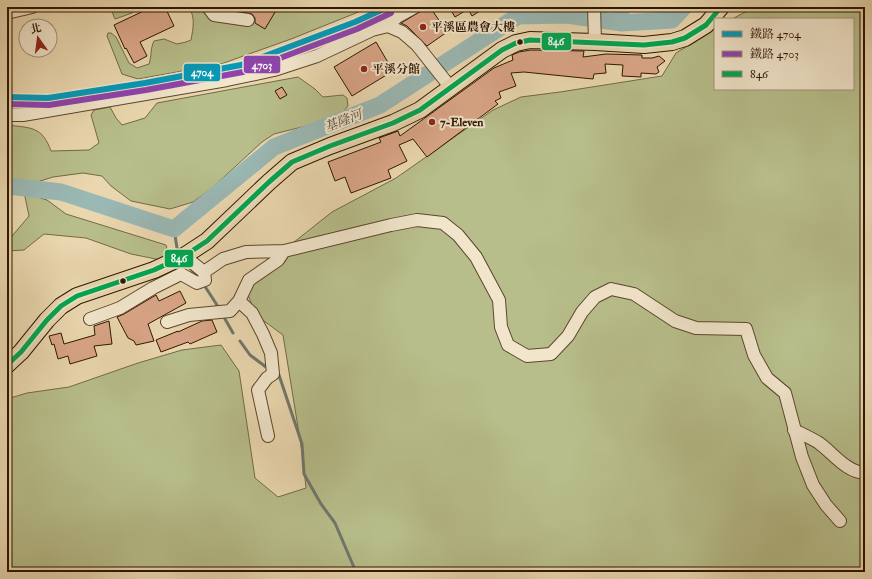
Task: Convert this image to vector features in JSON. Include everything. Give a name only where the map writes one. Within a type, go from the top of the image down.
[{"type":"main road","points":[[7,365],[21,352],[47,320],[61,306],[77,296],[154,270],[180,258],[207,241],[292,162],[330,146],[393,123],[420,110],[502,50],[516,43],[543,39],[644,45],[672,42],[685,38],[706,25],[721,7]]},
{"type":"street","points":[[7,13],[32,7]]},
{"type":"street","points":[[208,7],[214,15],[248,20]]},
{"type":"street","points":[[7,115],[23,115],[219,82],[274,70],[317,56],[372,30],[388,26],[397,17],[415,7]]},
{"type":"street","points":[[594,7],[595,42]]},
{"type":"street","points":[[388,26],[402,32],[417,46],[451,88]]},
{"type":"street","points":[[204,272],[223,259],[246,252],[284,251],[417,220],[443,223],[458,235],[476,257],[499,300],[501,327],[508,346],[527,356],[552,354],[568,336],[582,312],[595,297],[611,289],[634,294],[675,321],[696,328],[746,329],[754,355],[767,378],[785,393],[802,457],[813,485],[826,505],[840,521]]},
{"type":"street","points":[[167,322],[189,315],[230,311],[239,301],[249,280],[278,260],[284,251]]},
{"type":"street","points":[[180,258],[204,272]]},
{"type":"street","points":[[90,319],[120,308],[153,288],[181,274],[197,283],[201,282],[205,280],[204,272]]},
{"type":"street","points":[[239,301],[252,313],[271,353],[273,374],[267,378],[258,390],[268,436]]},
{"type":"street","points":[[794,430],[818,443],[833,454],[843,464],[858,472],[865,473]]},
{"type":"green space","points":[[110,7],[140,7],[132,13],[115,19]]},
{"type":"green space","points":[[188,7],[371,7],[291,39],[221,64],[138,79],[122,74],[107,36],[108,33],[111,33],[116,37],[129,63],[137,68],[149,64],[154,41],[164,39],[177,44],[191,40],[193,18]]},
{"type":"green space","points":[[756,7],[865,7],[865,572],[7,572],[7,399],[27,393],[69,387],[138,363],[182,350],[221,345],[239,371],[255,478],[278,497],[306,488],[303,458],[283,335],[256,315],[246,290],[260,269],[332,212],[396,178],[493,110],[521,97],[662,76],[676,53],[714,30],[714,90],[854,90],[854,18],[734,18]]},
{"type":"green space","points":[[298,77],[315,89],[323,97],[343,95],[347,98],[348,106],[343,112],[318,123],[274,134],[262,142],[212,188],[193,202],[170,209],[131,201],[111,186],[102,176],[83,173],[53,177],[34,183],[37,197],[47,200],[66,214],[166,245],[169,256],[161,260],[131,254],[86,238],[44,234],[24,250],[7,251],[7,242],[29,216],[24,192],[7,193],[7,125],[35,130],[44,137],[51,151],[89,150],[99,143],[91,115],[94,110],[110,107],[122,125],[145,118],[157,103]]},
{"type":"building","points":[[152,7],[165,7],[174,26],[140,42],[147,56],[134,63],[126,48],[125,49],[114,25]]},
{"type":"building","points":[[221,7],[278,7],[265,29],[255,23],[255,18],[252,14],[224,9]]},
{"type":"building","name":"平溪區農會大樓","points":[[430,7],[447,32],[427,46],[407,26],[401,23]]},
{"type":"building","points":[[449,7],[486,7],[472,16],[468,9],[455,17]]},
{"type":"building","name":"平溪分館","points":[[376,42],[393,71],[352,96],[334,67]]},
{"type":"building","points":[[531,50],[584,51],[583,57],[606,54],[642,55],[642,58],[659,56],[665,61],[657,67],[659,72],[656,74],[641,73],[641,77],[622,76],[623,65],[605,64],[606,73],[594,74],[593,79],[524,72],[511,73],[516,86],[499,92],[501,98],[495,101],[498,104],[427,157],[413,139],[399,145],[407,161],[388,170],[391,178],[351,193],[345,177],[335,181],[328,162],[381,142],[379,138],[398,131],[400,136],[494,68],[513,60],[512,55]]},
{"type":"building","points":[[282,87],[287,95],[280,99],[275,91]]},
{"type":"building","points":[[180,291],[186,303],[148,324],[154,341],[136,345],[134,341],[128,338],[117,317],[156,295],[159,301]]},
{"type":"building","points":[[212,320],[217,332],[190,344],[188,342],[161,352],[156,340],[202,321]]},
{"type":"building","points":[[109,321],[112,344],[94,346],[97,356],[70,364],[68,356],[58,359],[54,344],[52,345],[49,336],[61,333],[64,344],[95,335],[94,326]]},
{"type":"waterway","points":[[620,7],[622,23]]},
{"type":"waterway","name":"基隆河","points":[[7,186],[61,192],[174,229],[274,147],[380,105],[518,16],[567,15],[622,23],[672,20],[684,7]]},
{"type":"waterway","points":[[174,229],[177,248],[180,253]]},
{"type":"waterway","points":[[191,269],[196,275]]},
{"type":"waterway","points":[[206,288],[217,305]]},
{"type":"waterway","points":[[225,319],[233,333]]},
{"type":"waterway","points":[[240,341],[250,355],[266,367]]},
{"type":"waterway","points":[[279,375],[302,444],[304,474],[321,504],[335,523],[356,572]]},
{"type":"rail line","name":"4704","points":[[7,97],[48,98],[145,83],[241,65],[355,22],[388,7]]},
{"type":"rail line","name":"4703","points":[[7,104],[49,105],[146,90],[243,72],[357,29],[391,13]]},
{"type":"transit line","name":"846","points":[[7,365],[21,352],[47,320],[61,306],[77,296],[154,270],[184,256],[207,241],[292,162],[330,146],[393,123],[420,110],[502,50],[516,43],[530,40],[644,45],[672,42],[685,38],[706,25],[721,7]]},
{"type":"place","name":"平溪區農會大樓","points":[[423,27]]},
{"type":"place","name":"平溪分館","points":[[364,69]]},
{"type":"place","name":"7-Eleven","points":[[432,122]]}]
